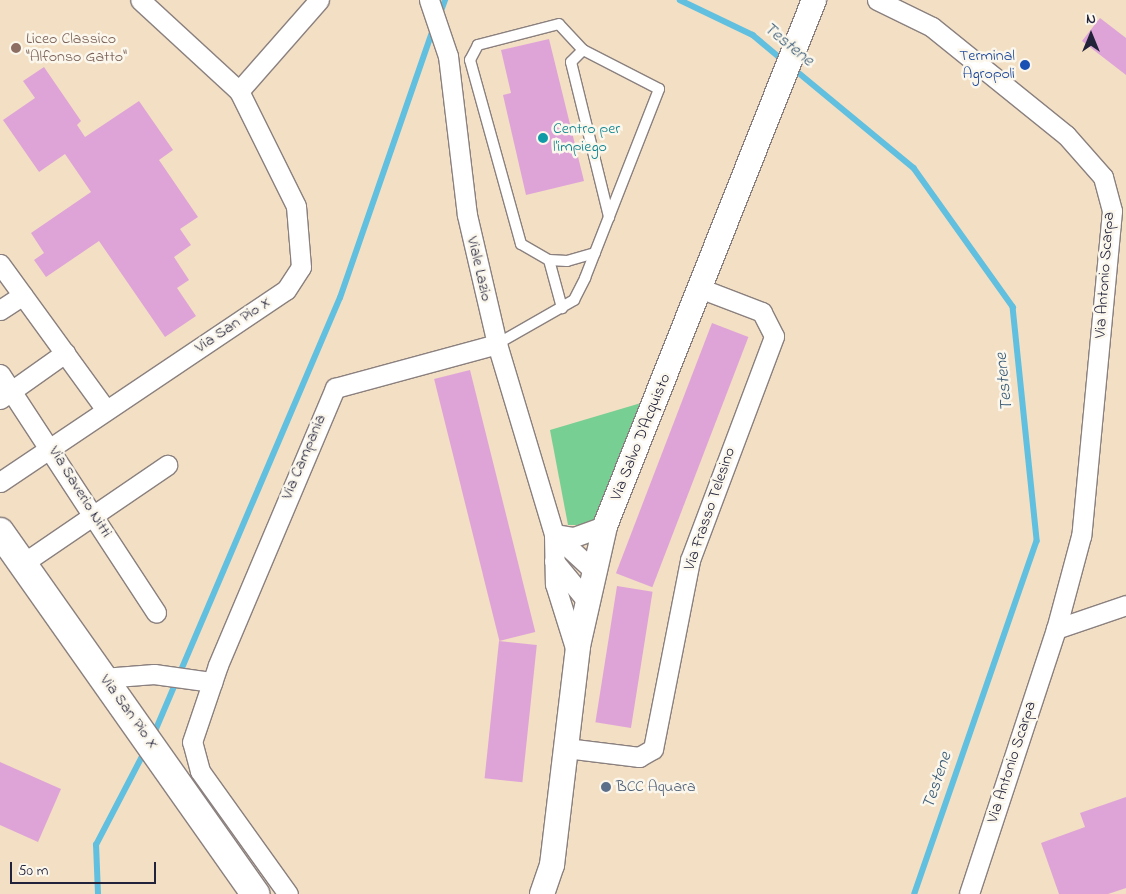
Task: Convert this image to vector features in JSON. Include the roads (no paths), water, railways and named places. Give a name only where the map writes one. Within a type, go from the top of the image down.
[{"type":"main road","name":"Via San Pio X","points":[[0,532],[150,741],[250,892]]},
{"type":"street","points":[[140,0],[239,91],[319,0]]},
{"type":"street","name":"Viale Lazio","points":[[429,0],[448,56],[467,215],[497,344],[554,534],[556,584],[577,655]]},
{"type":"street","name":"Via Antonio Scarpa","points":[[878,0],[932,27],[1066,135],[1103,177],[1112,211],[1082,536],[1056,629],[969,894]]},
{"type":"street","name":"Via Salvo D'Acquisto","points":[[542,894],[552,865],[577,655],[586,600],[605,526],[702,289],[813,2]]},
{"type":"street","name":"Via San Pio X","points":[[0,482],[286,290],[301,267],[296,206],[239,91]]},
{"type":"street","points":[[0,264],[106,410]]},
{"type":"street","name":"Via Frasso Telesino","points":[[566,748],[639,757],[653,749],[690,560],[774,336],[762,312],[702,289]]},
{"type":"street","points":[[0,310],[23,295]]},
{"type":"street","name":"Via Campania","points":[[288,894],[200,771],[192,742],[212,682],[335,388],[497,344]]},
{"type":"street","points":[[6,395],[65,353]]},
{"type":"street","name":"Via Saverio Nitti","points":[[0,374],[6,395],[52,447],[156,612]]},
{"type":"street","points":[[22,564],[167,465]]},
{"type":"street","points":[[554,534],[574,538],[605,526]]},
{"type":"street","points":[[554,534],[593,570]]},
{"type":"street","points":[[554,561],[586,600]]},
{"type":"street","points":[[1056,629],[1126,605]]},
{"type":"street","points":[[103,678],[171,676],[212,682]]},
{"type":"lane","points":[[497,344],[574,300],[595,253],[659,89],[583,50],[560,24],[478,44],[470,60],[521,244],[550,260],[567,262],[595,253]]},
{"type":"lane","points":[[583,50],[571,62],[609,217]]},
{"type":"lane","points":[[550,260],[562,308]]},
{"type":"waterway","points":[[440,14],[445,0]]},
{"type":"waterway","name":"Testene","points":[[680,0],[753,35],[784,61]]},
{"type":"waterway","points":[[153,736],[340,298],[433,30]]},
{"type":"waterway","name":"Testene","points":[[793,68],[914,168],[1013,307],[1037,541],[915,894]]},
{"type":"waterway","points":[[98,894],[96,845],[145,751]]},
{"type":"place","name":"Liceo Classico \"Alfonso Gatto\"","points":[[16,48]]},
{"type":"place","name":"Terminal Agropoli","points":[[1025,65]]},
{"type":"place","name":"Centro per l'impiego","points":[[543,138]]},
{"type":"place","name":"BCC Aquara","points":[[606,787]]}]
